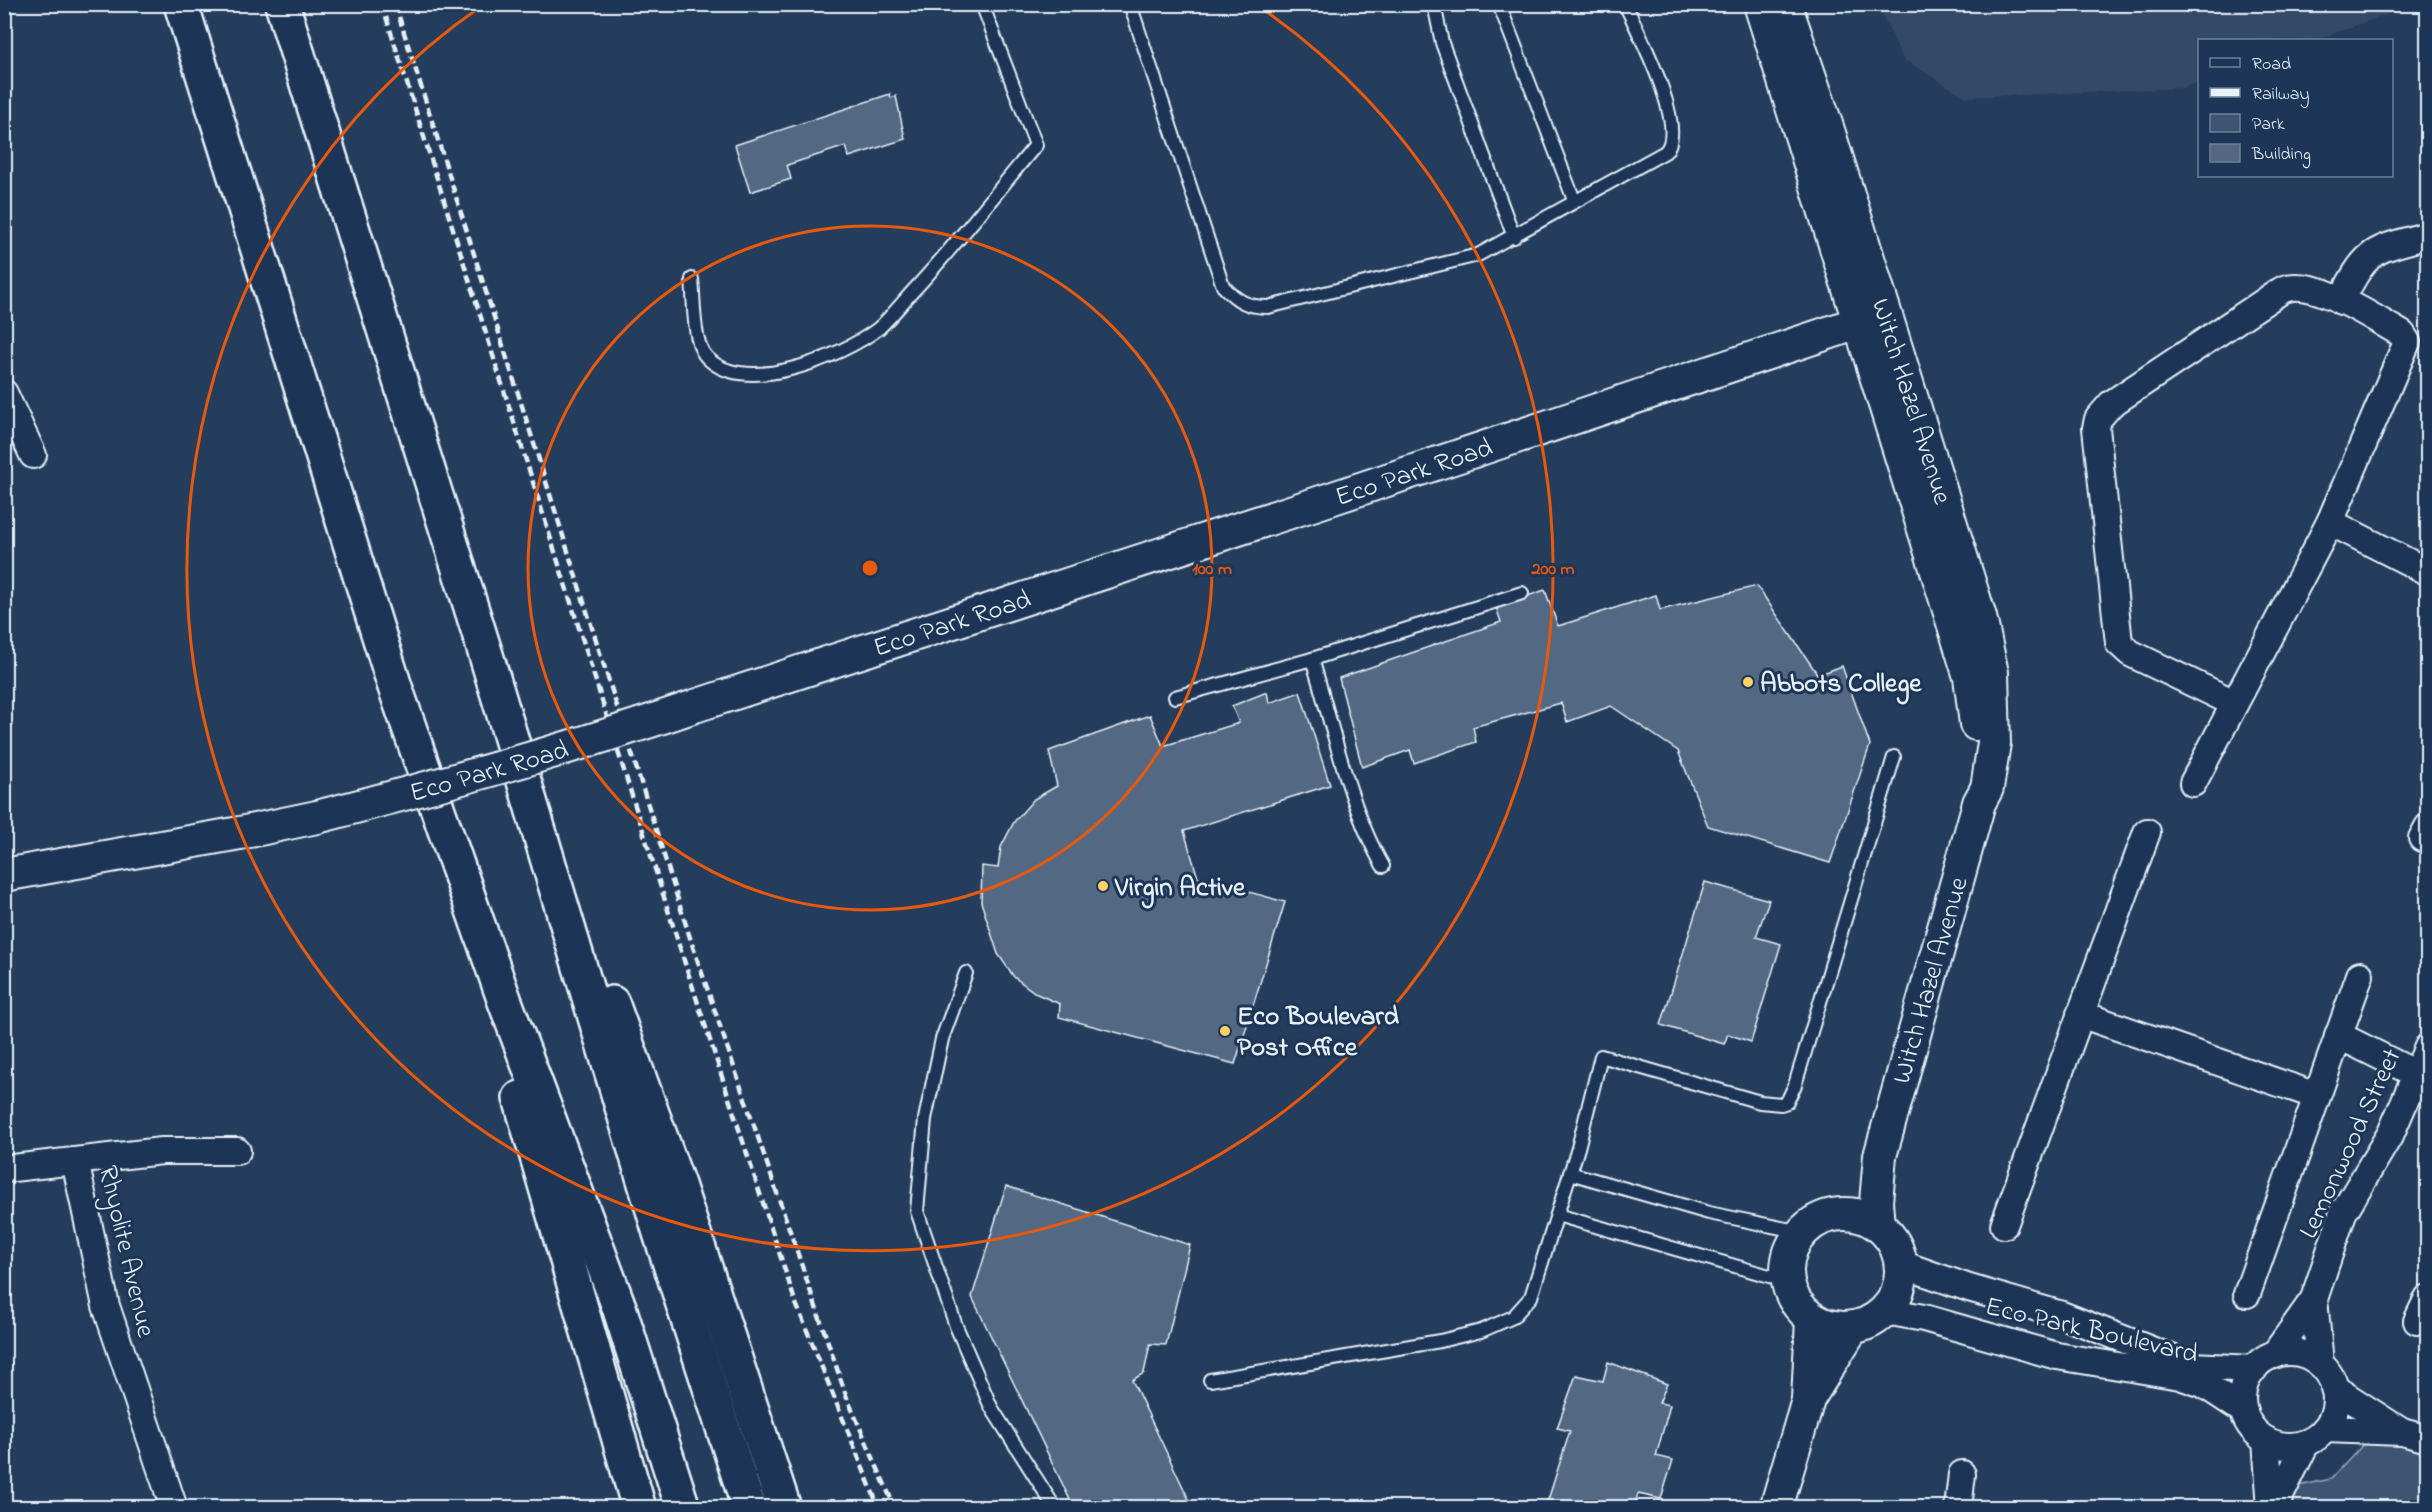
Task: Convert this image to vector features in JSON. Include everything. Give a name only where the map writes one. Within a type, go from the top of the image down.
[{"type":"highway","points":[[181,4],[395,687],[504,999],[619,1306],[683,1508]]},
{"type":"highway","points":[[282,4],[486,655],[660,1233],[749,1508]]},
{"type":"highway","points":[[486,655],[678,1185],[784,1508]]},
{"type":"highway","points":[[504,999],[515,1083],[639,1508]]},
{"type":"street","name":"Witch Hazel Avenue","points":[[1760,4],[1986,643],[1994,701],[1994,743],[1987,788],[1979,803],[1880,1156],[1876,1202],[1878,1225]]},
{"type":"street","name":"Witch Hazel Avenue","points":[[1785,4],[1872,318]]},
{"type":"street","points":[[2341,301],[2367,256],[2377,250],[2427,235]]},
{"type":"street","points":[[2193,783],[2330,522],[2407,342],[2402,334],[2341,301],[2301,286],[2289,287],[2111,404],[2098,419],[2096,435],[2119,643],[2130,653],[2234,703]]},
{"type":"street","name":"Eco Park Road","points":[[4,875],[317,817],[504,768],[1316,504],[1872,318]]},
{"type":"street","points":[[4,393],[33,455]]},
{"type":"street","points":[[2330,522],[2427,572]]},
{"type":"street","points":[[2004,1226],[2147,832]]},
{"type":"street","points":[[2247,1294],[2360,975]]},
{"type":"street","points":[[2080,1014],[2317,1096]]},
{"type":"street","points":[[2338,1035],[2416,1074]]},
{"type":"street","name":"Lemonwood Street","points":[[2264,1362],[2314,1299],[2343,1213],[2391,1133],[2427,1047]]},
{"type":"street","name":"Rhyolite Avenue","points":[[174,1508],[106,1306],[75,1161],[162,1151],[237,1151]]},
{"type":"street","name":"Witch Hazel Avenue","points":[[1835,1214],[1880,1156]]},
{"type":"street","points":[[4,1169],[75,1161]]},
{"type":"street","points":[[1835,1214],[1850,1214],[1878,1225],[1894,1242],[1901,1264],[1898,1289],[1885,1311],[1864,1325],[1852,1328],[1825,1325],[1812,1319],[1800,1309],[1787,1281],[1789,1255],[1801,1232],[1816,1220],[1835,1214]]},
{"type":"street","name":"Eco Park Boulevard","points":[[1901,1264],[1969,1288],[2062,1315],[2192,1366],[2264,1362]]},
{"type":"street","name":"Lemonwood Street","points":[[2314,1299],[2320,1364]]},
{"type":"street","name":"Eco Park Boulevard","points":[[1885,1311],[1924,1318],[2057,1356],[2180,1376],[2203,1384],[2244,1412]]},
{"type":"street","points":[[1778,1505],[1808,1400],[1812,1319]]},
{"type":"street","points":[[1808,1400],[1852,1328]]},
{"type":"street","points":[[2402,1432],[2316,1436],[2286,1446],[2266,1440],[2249,1423],[2244,1412],[2244,1389],[2264,1362],[2298,1353],[2320,1364],[2334,1388],[2402,1432],[2427,1439]]},
{"type":"street","points":[[2273,1508],[2316,1436],[2335,1410],[2334,1388]]},
{"type":"street","points":[[2266,1440],[2273,1508]]},
{"type":"street","points":[[1958,1508],[1962,1474]]},
{"type":"lane","points":[[693,279],[696,327],[704,354],[724,371],[761,375],[842,351],[886,319],[938,264],[1036,146],[982,4]]},
{"type":"lane","points":[[1130,4],[1223,286],[1234,298],[1249,307],[1268,307],[1293,302],[1478,255],[1514,237],[1574,200],[1665,152],[1672,143],[1673,131],[1658,77],[1625,4]]},
{"type":"lane","points":[[1434,4],[1442,43],[1514,237]]},
{"type":"lane","points":[[1499,4],[1574,200]]},
{"type":"lane","points":[[1175,697],[1312,659],[1522,593]]},
{"type":"lane","points":[[1312,659],[1362,819],[1383,866]]},
{"type":"lane","points":[[1210,1380],[1440,1341],[1481,1331],[1513,1317],[1531,1297],[1570,1173],[1601,1056],[1760,1102],[1781,1104],[1790,1098],[1894,757]]},
{"type":"lane","points":[[966,973],[942,1039],[925,1119],[917,1211],[956,1326],[991,1407],[1054,1508]]},
{"type":"lane","points":[[1570,1173],[1709,1213],[1801,1232]]},
{"type":"lane","points":[[1557,1215],[1787,1281]]},
{"type":"shaded area","points":[[1878,5],[2414,5],[2317,39],[2198,39],[2198,82],[2182,88],[1966,97],[1903,59]]},
{"type":"green space","points":[[2371,1436],[2427,1452],[2427,1507],[2289,1508],[2294,1487],[2331,1479]]},
{"type":"building","points":[[890,94],[891,98],[896,96],[905,139],[849,157],[846,146],[787,165],[791,179],[750,192],[735,145]]},
{"type":"building","points":[[1757,586],[1818,675],[1842,666],[1870,745],[1830,863],[1708,826],[1678,751],[1611,706],[1567,722],[1561,703],[1473,727],[1476,742],[1414,763],[1410,750],[1362,767],[1339,678],[1501,622],[1496,607],[1545,590],[1558,626],[1656,595],[1660,610]]},
{"type":"building","points":[[1267,692],[1269,703],[1300,692],[1330,785],[1184,831],[1198,878],[1285,902],[1235,1064],[1059,1017],[1060,1004],[1037,994],[1014,977],[998,954],[981,902],[982,866],[998,868],[1001,847],[1014,822],[1034,799],[1057,786],[1049,751],[1150,715],[1163,746],[1239,723],[1232,706]]},
{"type":"building","points":[[1705,882],[1769,900],[1756,937],[1781,944],[1751,1042],[1728,1034],[1724,1044],[1661,1025]]},
{"type":"building","points":[[1006,1186],[1190,1245],[1166,1345],[1150,1344],[1144,1373],[1132,1380],[1193,1508],[1074,1508],[972,1297]]},
{"type":"building","points":[[1608,1362],[1667,1384],[1659,1403],[1670,1405],[1656,1456],[1673,1460],[1661,1499],[1638,1494],[1634,1508],[1561,1508],[1547,1503],[1570,1431],[1557,1428],[1576,1375],[1603,1381]]},
{"type":"railway","points":[[382,4],[680,948],[795,1301],[879,1508]]},
{"type":"railway","points":[[395,4],[692,944],[847,1398],[895,1508]]},
{"type":"place","name":"Abbots College","points":[[1748,682]]},
{"type":"place","name":"Virgin Active","points":[[1103,886]]},
{"type":"place","name":"Eco Boulevard Post Office","points":[[1225,1031]]}]
